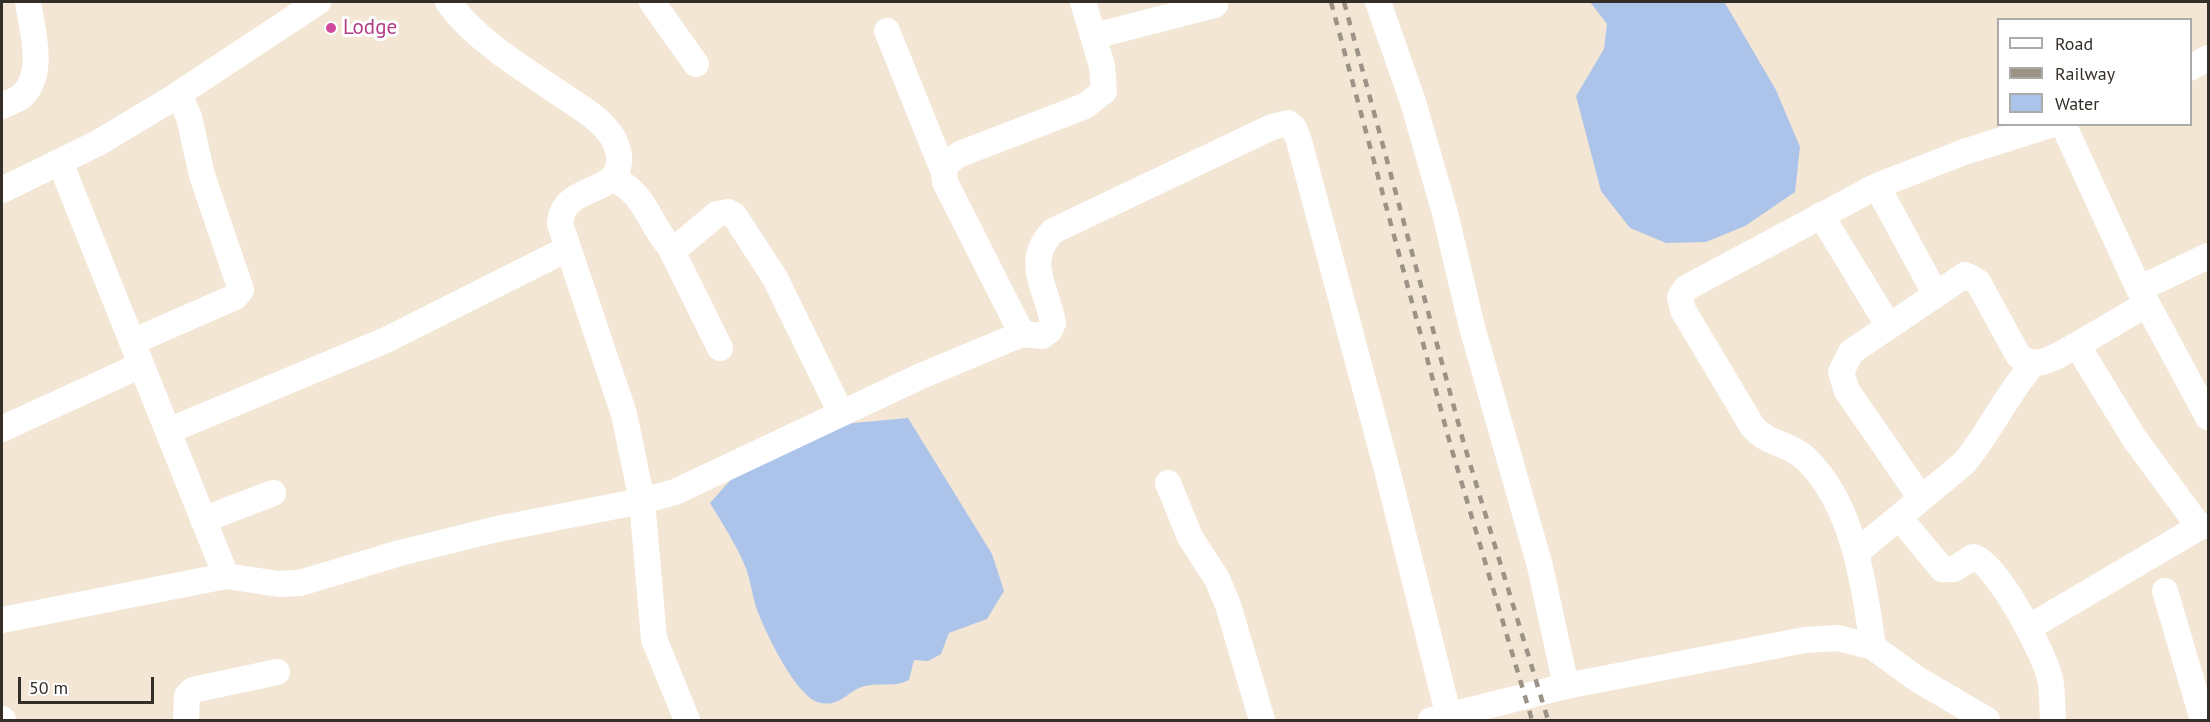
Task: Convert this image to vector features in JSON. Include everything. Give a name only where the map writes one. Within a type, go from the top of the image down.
[{"type":"street","points":[[2,106],[21,97],[33,82],[34,41],[28,2]]},
{"type":"street","points":[[2,190],[98,143],[179,95],[318,2]]},
{"type":"street","points":[[448,2],[488,43],[608,130],[619,156],[619,167],[612,178],[568,201],[560,213],[560,224],[624,414],[642,501],[654,639],[687,720]]},
{"type":"street","points":[[652,2],[696,64]]},
{"type":"street","points":[[943,171],[947,162],[960,154],[1095,100],[1104,91],[1105,78],[1083,2]]},
{"type":"street","points":[[1378,2],[1413,102],[1445,213],[1472,327],[1540,566],[1566,686]]},
{"type":"street","points":[[1094,36],[1215,5]]},
{"type":"street","points":[[887,31],[943,171],[945,182],[1022,334]]},
{"type":"street","points":[[2192,67],[2208,58]]},
{"type":"street","points":[[2,429],[235,297],[241,290],[202,175],[189,117],[179,95]]},
{"type":"street","points":[[2,620],[226,576],[279,584],[300,583],[400,553],[486,532],[642,501],[675,492],[842,413],[1022,334],[1042,336],[1050,330],[1053,323],[1037,269],[1040,248],[1053,231],[1272,127],[1288,123],[1294,128],[1387,470],[1440,719],[1566,686],[1805,640],[1838,638],[1873,647],[1917,679],[1987,720]]},
{"type":"street","points":[[1873,647],[1857,552],[1845,522],[1818,474],[1806,459],[1794,450],[1767,440],[1752,426],[1680,304],[1680,297],[1686,288],[1877,186],[1964,152],[2047,126]]},
{"type":"street","points":[[2064,126],[2143,296],[2208,417]]},
{"type":"street","points":[[60,162],[226,576]]},
{"type":"street","points":[[612,178],[633,191],[644,203],[670,247],[720,348]]},
{"type":"street","points":[[1877,186],[1935,293]]},
{"type":"street","points":[[670,247],[675,248],[681,244],[717,214],[728,212],[734,215],[781,288],[842,413]]},
{"type":"street","points":[[1821,215],[1888,325]]},
{"type":"street","points":[[168,431],[386,340],[567,249]]},
{"type":"street","points":[[1857,552],[1964,463],[1979,445],[2002,404],[2033,364],[2077,345],[2143,296],[2208,256]]},
{"type":"street","points":[[1921,498],[1842,382],[1841,372],[1851,352],[1958,277],[1971,277],[1978,282],[2018,355],[2024,362],[2033,364]]},
{"type":"street","points":[[2028,628],[2205,526],[2134,438],[2077,345]]},
{"type":"street","points":[[1168,483],[1191,537],[1217,579],[1228,605],[1262,720]]},
{"type":"street","points":[[203,520],[273,493]]},
{"type":"street","points":[[1899,517],[1942,569],[1954,569],[1973,557],[1984,562],[2028,628],[2050,678],[2053,720]]},
{"type":"street","points":[[2165,591],[2203,720]]},
{"type":"street","points":[[186,720],[187,696],[193,690],[276,672]]},
{"type":"water","points":[[1590,2],[1725,3],[1776,90],[1800,147],[1795,192],[1745,226],[1706,242],[1666,243],[1630,228],[1601,191],[1576,96],[1604,49],[1607,24]]},
{"type":"water","points":[[908,418],[992,554],[1004,591],[987,619],[949,633],[941,654],[928,661],[914,660],[909,680],[898,684],[865,686],[834,703],[821,703],[811,699],[801,689],[782,662],[756,607],[743,562],[710,503],[735,475],[843,424]]},
{"type":"railway","points":[[1331,2],[1451,447],[1532,720]]},
{"type":"railway","points":[[1344,2],[1464,444],[1548,720]]},
{"type":"place","name":"Lodge","points":[[331,28]]}]
